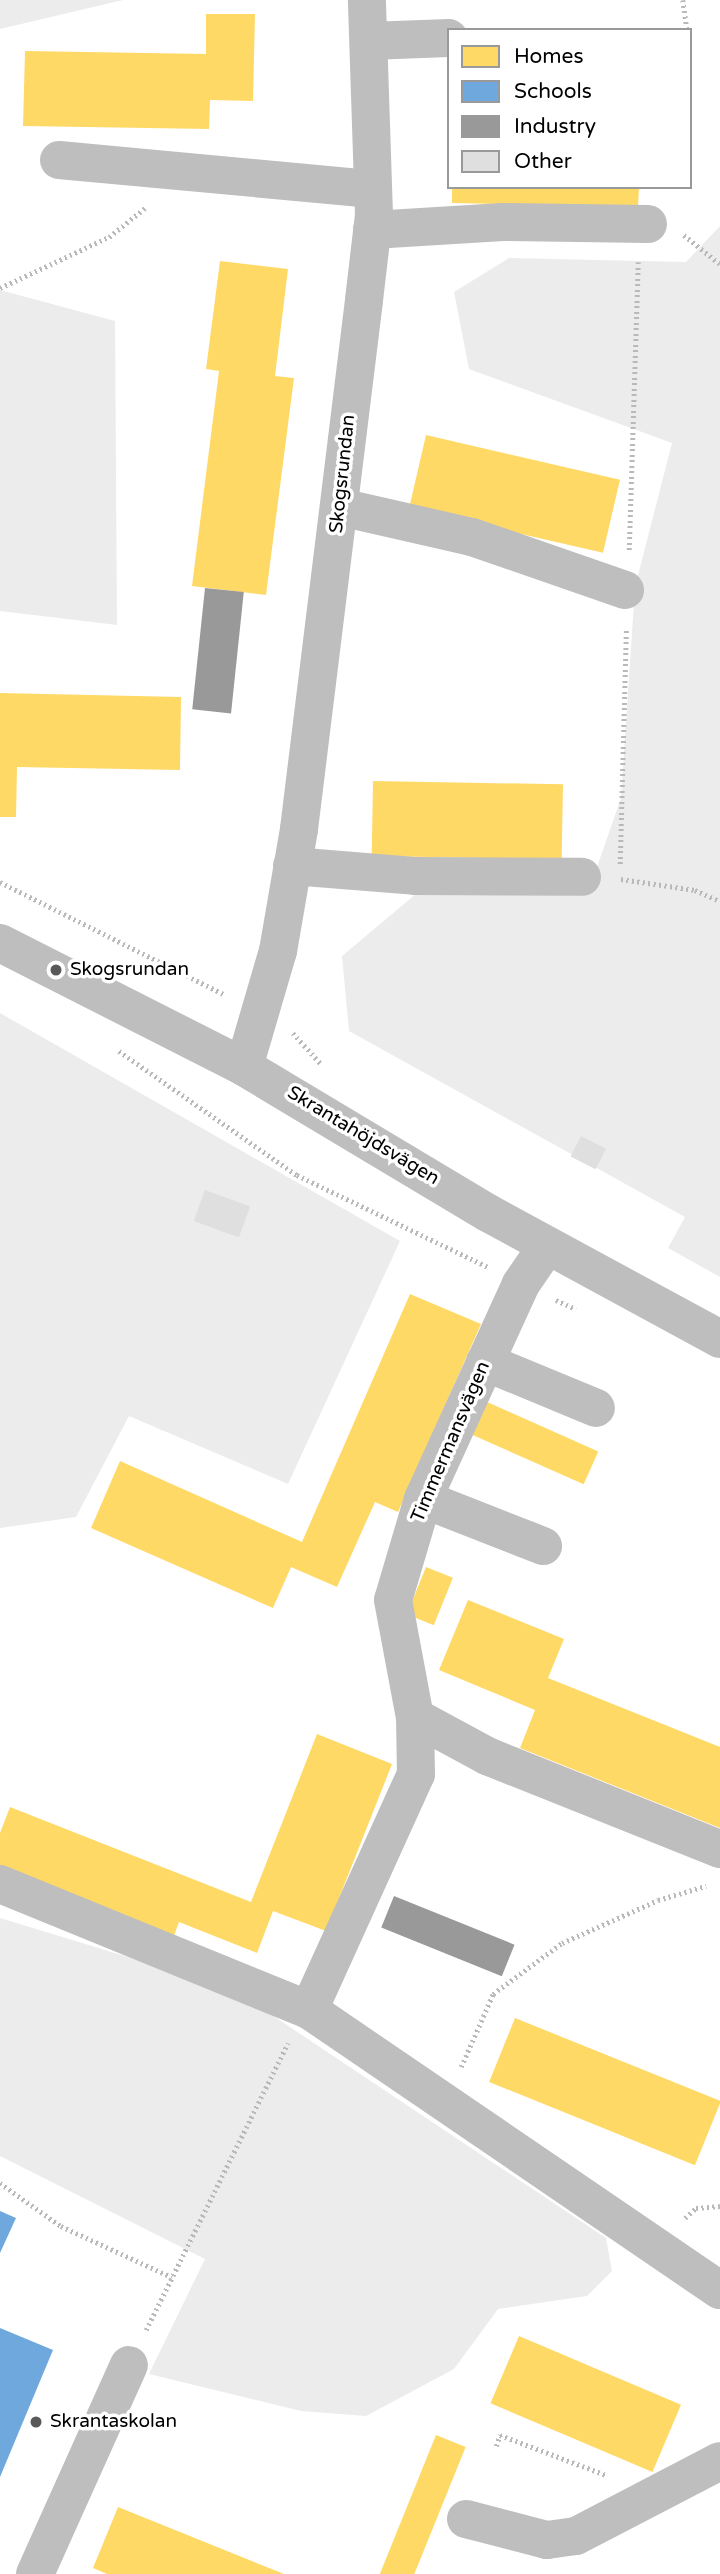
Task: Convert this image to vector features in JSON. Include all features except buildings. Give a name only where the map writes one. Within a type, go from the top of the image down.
[{"type":"street","name":"Skogsrundan","points":[[244,1067],[278,951],[292,866],[340,507],[372,230],[367,0]]},
{"type":"street","points":[[369,41],[447,38]]},
{"type":"street","points":[[59,160],[373,189]]},
{"type":"street","points":[[372,230],[503,222],[648,224]]},
{"type":"street","points":[[340,507],[472,537],[625,590]]},
{"type":"street","points":[[292,866],[415,876],[582,877]]},
{"type":"street","name":"Skrantahöjdsvägen","points":[[0,943],[244,1067],[547,1246],[720,1339]]},
{"type":"street","name":"Timmermansvägen","points":[[309,2010],[416,1774],[415,1717],[393,1600],[424,1499],[521,1284],[547,1246]]},
{"type":"street","points":[[485,1362],[596,1408]]},
{"type":"street","points":[[424,1499],[543,1546]]},
{"type":"street","points":[[415,1717],[487,1756],[720,1849]]},
{"type":"street","points":[[0,1884],[309,2010],[444,2105],[720,2290]]},
{"type":"street","points":[[35,2574],[129,2365]]},
{"type":"street","points":[[467,2519],[557,2539],[576,2536],[720,2461]]},
{"type":"path","points":[[683,0],[687,28]]},
{"type":"path","points":[[0,288],[128,224],[177,169]]},
{"type":"path","points":[[619,879],[627,738],[625,590],[634,279],[648,224]]},
{"type":"path","points":[[582,877],[619,879],[695,890],[720,901]]},
{"type":"path","points":[[111,1047],[297,1175],[584,1313]]},
{"type":"path","points":[[444,2105],[492,1994],[562,1943],[658,1899],[720,1882]]},
{"type":"path","points":[[129,2365],[309,2010]]},
{"type":"path","points":[[0,2183],[61,2226],[172,2277]]},
{"type":"path","points":[[496,2446],[500,2435],[656,2494]]},
{"type":"shaded area","points":[[0,0],[123,0],[0,29]]},
{"type":"shaded area","points":[[720,226],[720,1277],[668,1248],[685,1217],[349,1031],[342,956],[423,888],[596,870],[621,798],[635,587],[672,443],[469,369],[454,292],[509,258],[686,262]]},
{"type":"shaded area","points":[[0,290],[115,321],[117,625],[0,611]]},
{"type":"shaded area","points":[[0,1013],[400,1241],[288,1484],[129,1416],[76,1517],[0,1528]]},
{"type":"shaded area","points":[[0,1918],[233,1989],[606,2238],[612,2271],[587,2296],[498,2309],[454,2369],[366,2416],[301,2411],[149,2374],[205,2259],[0,2156]]},
{"type":"place","name":"Skogsrundan","points":[[56,970]]},
{"type":"place","name":"Skrantaskolan","points":[[36,2422]]}]
